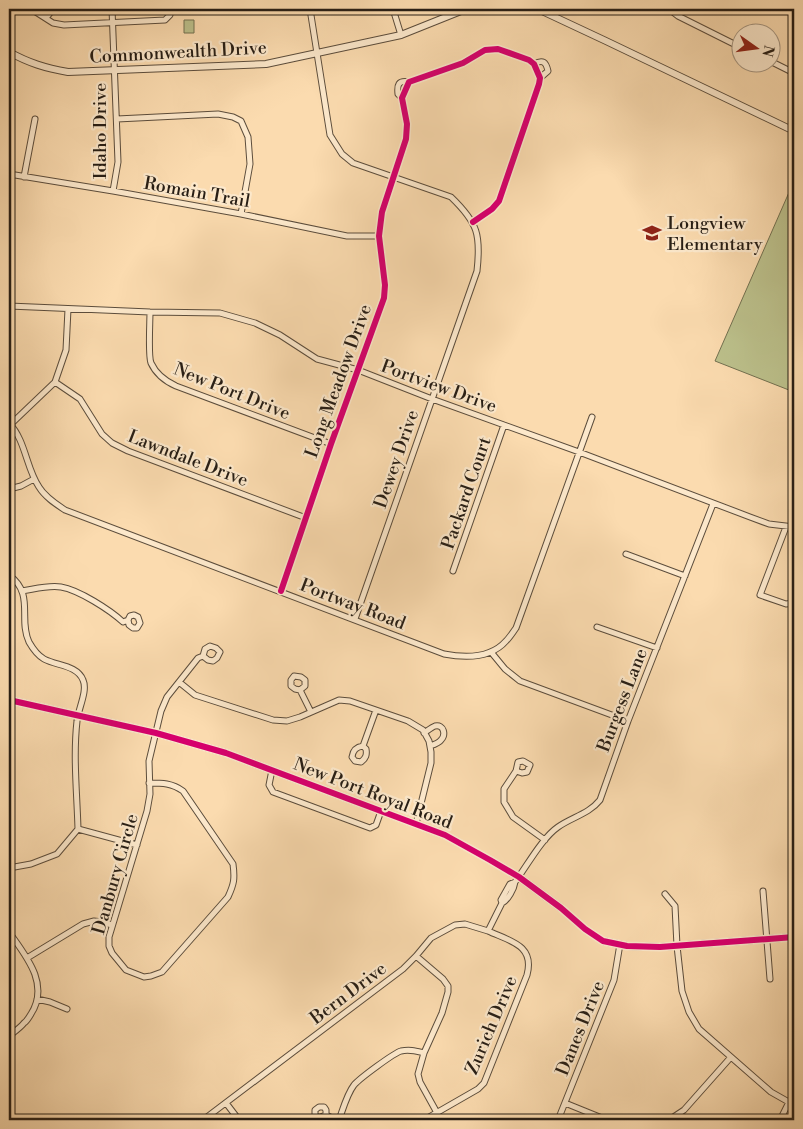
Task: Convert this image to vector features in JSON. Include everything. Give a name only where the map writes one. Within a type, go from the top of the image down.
[{"type":"street","points":[[31,9],[53,23],[64,25],[165,20],[170,15],[170,9]]},
{"type":"street","points":[[46,18],[53,9]]},
{"type":"street","name":"Idaho Drive","points":[[112,9],[118,162],[113,191]]},
{"type":"street","name":"Dewey Drive","points":[[310,9],[330,135],[342,154],[353,163],[451,197],[473,222],[478,237],[477,272],[355,619]]},
{"type":"street","points":[[393,9],[400,34]]},
{"type":"street","name":"Commonwealth Drive","points":[[9,52],[48,69],[68,72],[266,64],[400,34],[466,9]]},
{"type":"street","points":[[531,9],[542,11],[794,131]]},
{"type":"street","points":[[670,9],[678,16],[730,41]]},
{"type":"street","name":"Long Meadow Drive","points":[[280,591],[384,298],[385,285],[379,236],[382,212],[406,139],[407,124],[402,98],[409,82],[463,63],[485,50],[498,50],[529,60],[534,64]]},
{"type":"street","points":[[473,222],[492,209],[498,201],[539,84],[540,78],[534,64],[539,61],[547,66],[548,71],[540,78]]},
{"type":"street","points":[[780,66],[794,73]]},
{"type":"street","points":[[117,119],[218,114],[241,121],[248,136],[250,164],[241,214]]},
{"type":"street","points":[[24,177],[35,119]]},
{"type":"street","name":"Romain Trail","points":[[9,174],[241,214],[347,236],[379,236]]},
{"type":"street","name":"Portview Drive","points":[[9,306],[220,313],[255,323],[280,335],[316,358],[358,370],[579,452],[712,504],[769,524],[794,527]]},
{"type":"street","points":[[10,424],[55,382],[66,350],[68,309]]},
{"type":"street","name":"New Port Drive","points":[[150,312],[150,361],[164,381],[331,444]]},
{"type":"street","name":"Lawndale Drive","points":[[55,382],[80,399],[102,434],[112,443],[128,451],[306,518]]},
{"type":"street","name":"Portway Road","points":[[10,424],[21,443],[39,488],[65,510],[444,654],[458,657],[476,656],[490,652],[505,642],[516,628],[592,417]]},
{"type":"street","name":"Packard Court","points":[[453,571],[504,424]]},
{"type":"street","points":[[9,489],[21,486],[34,479]]},
{"type":"street","name":"Burgess Lane","points":[[517,880],[545,840],[557,827],[590,811],[600,800],[628,721],[712,504]]},
{"type":"street","points":[[786,527],[760,595],[786,604],[794,603]]},
{"type":"street","points":[[626,554],[685,576]]},
{"type":"street","points":[[9,574],[22,592],[25,600],[26,632],[36,653],[44,659],[75,670],[83,679],[85,688],[78,715],[75,743],[78,829],[57,854],[30,864],[9,868]]},
{"type":"street","points":[[22,592],[44,587],[62,587],[77,592],[100,605],[123,622],[128,620]]},
{"type":"street","points":[[597,627],[657,648]]},
{"type":"street","points":[[490,652],[505,669],[520,681],[628,721]]},
{"type":"street","name":"Danbury Circle","points":[[149,783],[170,784],[177,786],[183,791],[233,864],[234,885],[228,897],[162,972],[144,977],[126,970],[112,953],[109,946],[109,936],[147,812],[150,794],[149,783],[149,761],[161,711],[167,697],[198,658],[203,656]]},
{"type":"street","points":[[179,682],[195,695],[273,720],[287,721],[339,700],[350,701],[408,721],[423,730],[430,746],[431,763],[416,824]]},
{"type":"street","points":[[300,690],[311,712]]},
{"type":"street","name":"New Port Royal Road","points":[[9,700],[156,732],[226,753],[444,835],[490,860],[517,880],[562,908],[585,929],[603,941],[627,946],[660,947],[794,937]]},
{"type":"street","points":[[363,746],[376,710]]},
{"type":"street","points":[[424,732],[436,726],[440,726],[443,729],[442,740],[430,746]]},
{"type":"street","points":[[272,770],[269,785],[273,792],[352,822],[370,828],[376,825],[381,811]]},
{"type":"street","points":[[516,770],[504,788],[504,802],[513,817],[545,840]]},
{"type":"street","points":[[78,829],[137,845]]},
{"type":"street","points":[[488,931],[502,903],[505,902],[517,880]]},
{"type":"street","points":[[763,890],[770,979]]},
{"type":"street","points":[[665,894],[675,906],[682,991],[689,1012],[699,1029],[771,1092],[792,1104],[780,1120]]},
{"type":"street","points":[[27,958],[83,924],[94,921],[112,925]]},
{"type":"street","name":"Bern Drive","points":[[203,1120],[403,969],[431,938],[455,925],[465,924],[488,931]]},
{"type":"street","name":"Zurich Drive","points":[[424,1120],[478,1089],[484,1083],[527,975],[529,967],[528,958],[524,950],[516,944],[488,931]]},
{"type":"street","points":[[9,932],[32,967],[38,995],[35,1007],[25,1023],[9,1036]]},
{"type":"street","name":"Danes Drive","points":[[558,1120],[614,980],[620,944]]},
{"type":"street","points":[[416,956],[443,979],[448,986],[442,1014],[424,1053],[418,1074],[420,1082],[441,1120]]},
{"type":"street","points":[[37,999],[68,1009]]},
{"type":"street","points":[[326,1115],[338,1120],[355,1084],[399,1052],[413,1050],[424,1053]]},
{"type":"street","points":[[669,1120],[684,1110],[731,1056]]},
{"type":"street","points":[[226,1103],[239,1120]]},
{"type":"street","points":[[565,1103],[607,1120]]},
{"type":"green space","points":[[184,20],[194,20],[194,33],[184,33]]},
{"type":"green space","points":[[794,181],[794,392],[715,361]]},
{"type":"cycle path","points":[[281,591],[331,444],[384,298],[385,285],[379,236],[382,212],[406,139],[407,124],[402,98],[409,82],[463,63],[485,50],[498,49],[529,60],[534,64],[540,78],[499,201],[492,209],[473,222]]},
{"type":"cycle path","points":[[9,700],[156,733],[226,753],[445,835],[519,877],[603,941],[627,946],[660,947],[794,937]]},
{"type":"place","name":"Longview Elementary","points":[[652,233]]}]
